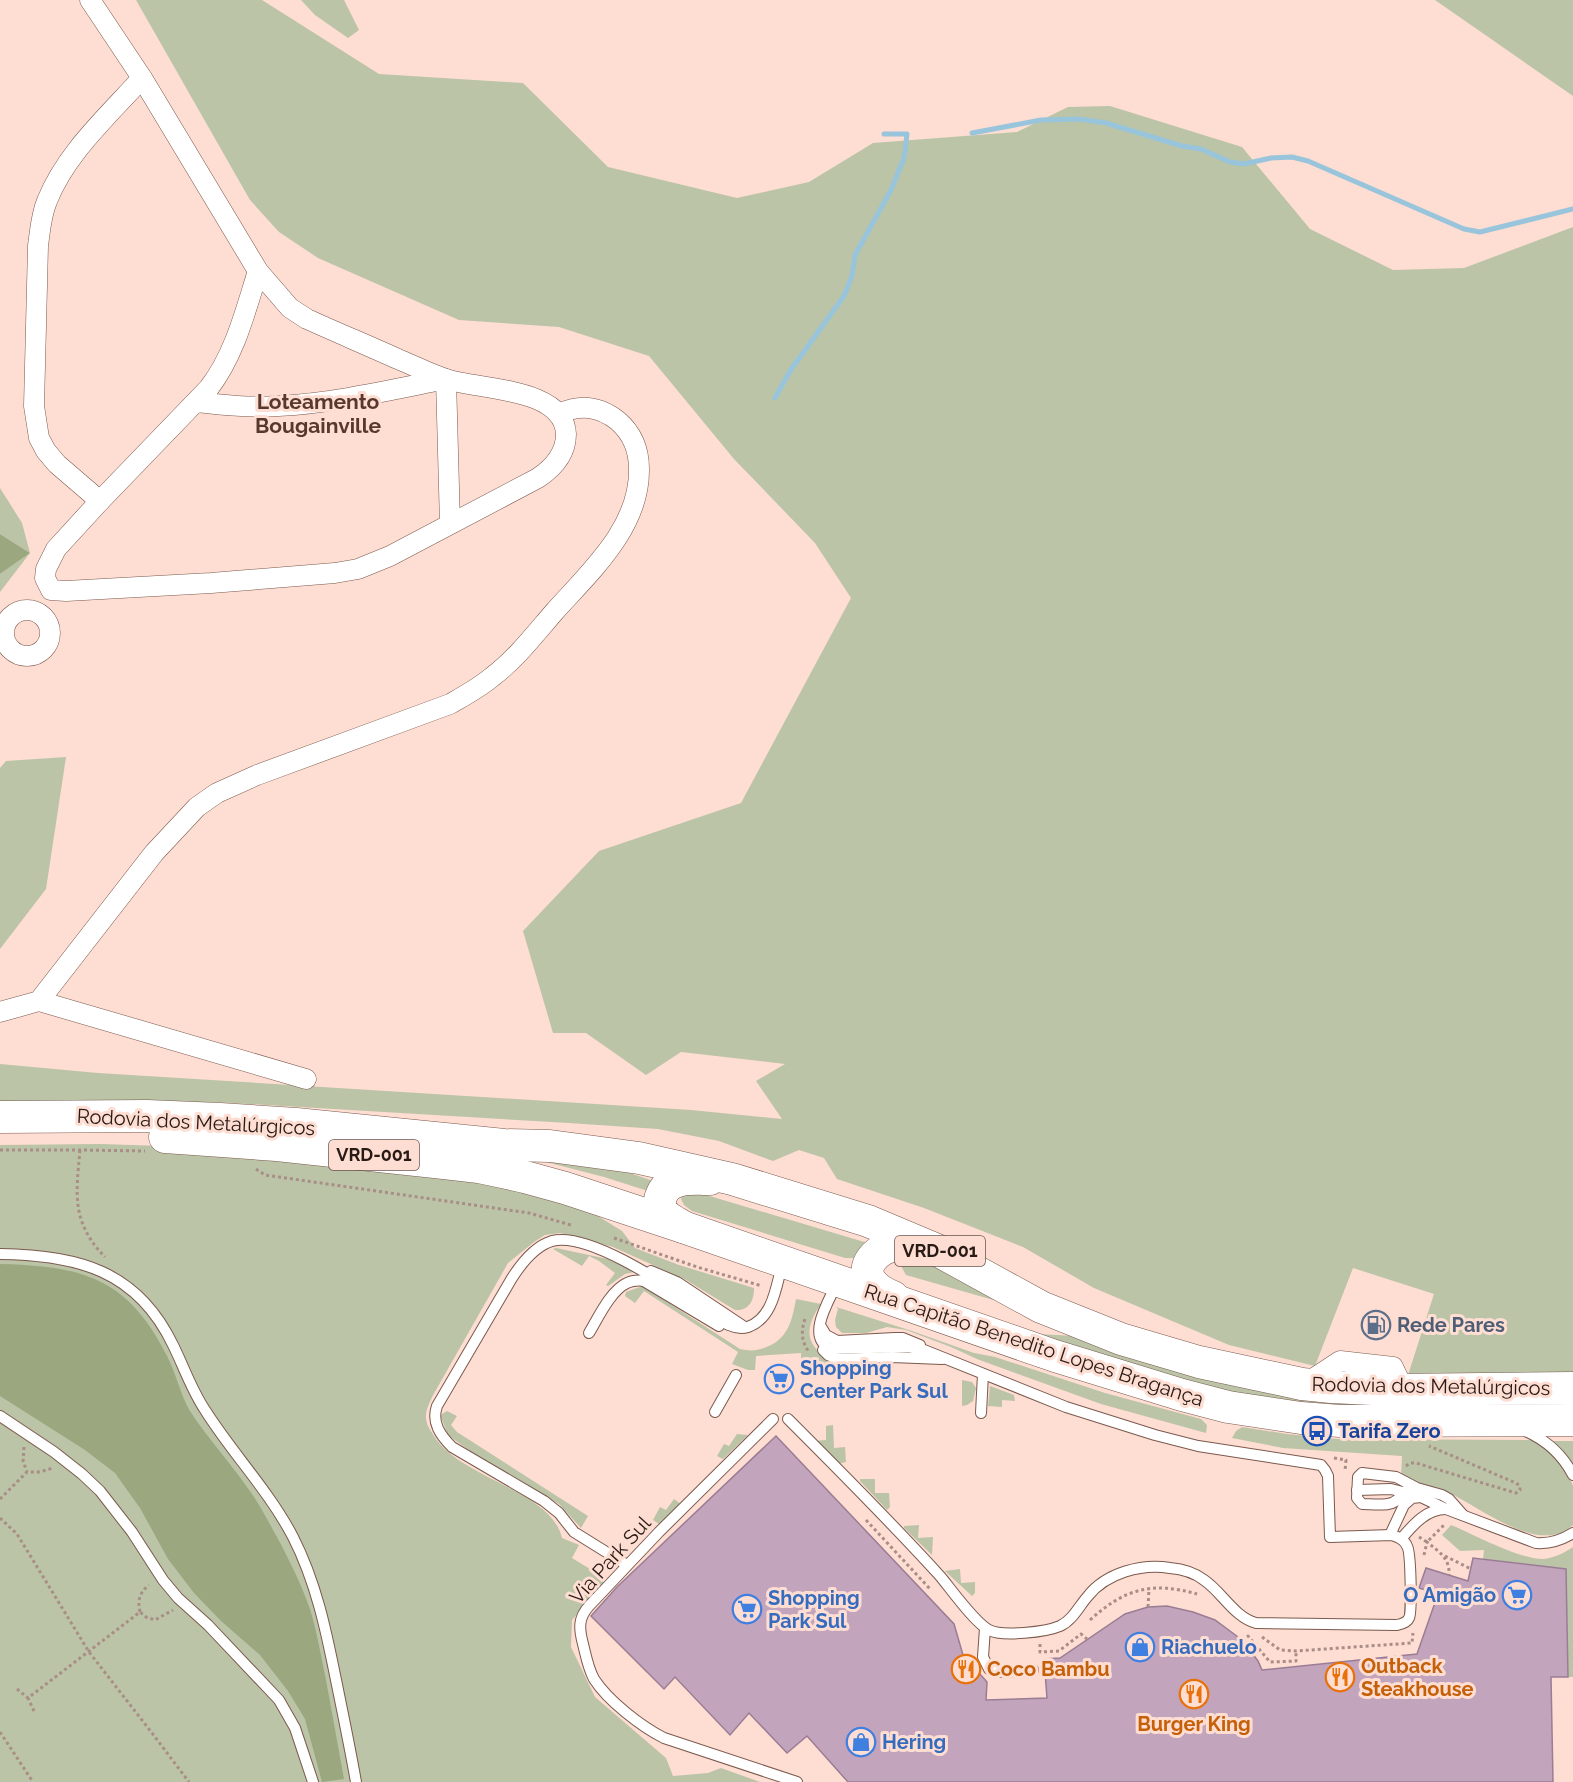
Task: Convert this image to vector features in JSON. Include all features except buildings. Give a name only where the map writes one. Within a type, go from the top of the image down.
[{"type":"main road","name":"Rodovia dos Metalúrgicos","points":[[0,1117],[147,1116],[296,1124],[504,1145],[581,1149],[666,1163],[732,1179],[868,1221],[937,1250],[1041,1307],[1121,1339],[1199,1362],[1305,1384],[1331,1387],[1404,1390],[1573,1388]]},
{"type":"main road","name":"Rodovia dos Metalúrgicos","points":[[0,1138],[164,1137],[277,1145],[479,1167],[565,1188],[683,1227]]},
{"type":"main road","points":[[683,1227],[661,1209],[660,1202],[666,1188],[674,1182],[685,1179],[732,1179]]},
{"type":"main road","name":"Rua Capitão Benedito Lopes Bragança","points":[[683,1227],[1055,1356],[1228,1407],[1301,1418],[1340,1421],[1573,1420]]},
{"type":"main road","points":[[900,1301],[871,1283],[868,1270],[874,1256],[880,1250],[900,1245],[937,1250]]},
{"type":"street","points":[[51,590],[66,591],[335,573],[358,569],[374,563],[538,478],[557,461],[566,439],[565,427],[559,414],[543,401],[530,396],[446,380],[307,320],[290,308],[258,271],[142,78],[90,0]]},
{"type":"street","points":[[100,501],[57,464],[39,438],[34,406],[38,246],[46,203],[56,181],[85,140],[142,78]]},
{"type":"street","points":[[51,590],[45,578],[46,569],[56,549],[218,376],[241,327],[258,271]]},
{"type":"street","points":[[196,402],[278,406],[341,399],[446,380]]},
{"type":"street","points":[[446,380],[450,524]]},
{"type":"street","points":[[39,1001],[154,853],[197,807],[217,793],[257,775],[450,704],[484,683],[516,656],[610,548],[627,520],[636,498],[639,458],[634,441],[626,428],[614,418],[590,408],[579,407],[559,414]]},
{"type":"street","points":[[39,613],[51,590]]},
{"type":"street","points":[[0,1012],[39,1001],[306,1079]]},
{"type":"lane","points":[[627,1565],[574,1532],[559,1513],[544,1501],[452,1447],[442,1436],[434,1418],[441,1398],[521,1265],[543,1245],[556,1240],[570,1241],[603,1251],[677,1282],[743,1328]]},
{"type":"lane","points":[[0,1254],[42,1255],[92,1266],[117,1279],[141,1299],[158,1318],[202,1406],[293,1536],[324,1618],[356,1782]]},
{"type":"lane","points":[[642,1280],[718,1326],[727,1329],[743,1328],[760,1320],[769,1308],[783,1262]]},
{"type":"lane","points":[[628,1263],[727,1324],[743,1328]]},
{"type":"lane","points":[[589,1333],[612,1296],[627,1283],[642,1280],[668,1287]]},
{"type":"lane","points":[[838,1280],[819,1329],[819,1343],[823,1351],[838,1359],[946,1358]]},
{"type":"lane","points":[[788,1419],[939,1575],[985,1628],[994,1632],[1006,1633],[1058,1627],[1071,1618],[1092,1590],[1106,1579],[1131,1571],[1157,1567],[1178,1569],[1204,1579],[1242,1616],[1256,1623],[1401,1624],[1409,1619],[1409,1550],[1401,1539],[1390,1535],[1330,1537],[1328,1476],[1321,1466],[1198,1446],[1155,1435],[1066,1407],[970,1369],[903,1338],[837,1341],[819,1329]]},
{"type":"lane","points":[[981,1413],[983,1374]]},
{"type":"lane","points":[[715,1412],[736,1375]]},
{"type":"lane","points":[[0,1416],[63,1458],[114,1507],[160,1576],[183,1603],[279,1700],[295,1728],[313,1782]]},
{"type":"lane","name":"Via Park Sul","points":[[773,1419],[627,1565],[585,1610],[579,1623],[588,1665],[599,1686],[641,1724],[664,1738],[797,1782]]},
{"type":"lane","points":[[1488,1420],[1519,1428],[1546,1442],[1558,1453],[1573,1475]]},
{"type":"lane","points":[[1417,1488],[1403,1492],[1391,1503],[1366,1504],[1358,1501],[1358,1477],[1364,1473],[1396,1477],[1417,1488],[1446,1496],[1464,1515]]},
{"type":"lane","points":[[1390,1535],[1404,1505],[1412,1498],[1421,1497],[1446,1509],[1536,1543],[1550,1543],[1573,1533]]},
{"type":"lane","points":[[1401,1539],[1428,1514],[1446,1509]]},
{"type":"lane","points":[[985,1628],[983,1657],[988,1669],[995,1672],[1033,1670]]},
{"type":"path","points":[[0,1150],[80,1150],[77,1205],[92,1241],[119,1269],[117,1279]]},
{"type":"path","points":[[27,1472],[22,1455],[24,1447],[32,1437]]},
{"type":"path","points":[[27,1472],[47,1471],[63,1458]]},
{"type":"path","points":[[0,1499],[27,1472]]},
{"type":"path","points":[[0,1518],[17,1533],[89,1652],[189,1782]]},
{"type":"path","points":[[1427,1542],[1443,1555],[1471,1569]]},
{"type":"path","points":[[1443,1555],[1449,1566],[1449,1575]]},
{"type":"path","points":[[160,1576],[140,1594],[138,1600],[140,1612],[155,1620],[183,1603]]},
{"type":"path","points":[[1148,1606],[1149,1589]]},
{"type":"path","points":[[28,1698],[140,1612]]},
{"type":"path","points":[[1040,1642],[1040,1652],[1059,1651],[1081,1634],[1087,1639]]},
{"type":"path","points":[[1242,1640],[1248,1636],[1270,1662],[1296,1661],[1296,1651]]},
{"type":"path","points":[[17,1689],[28,1698],[34,1711]]},
{"type":"path","points":[[0,1732],[33,1782]]},
{"type":"green space","points":[[136,0],[262,0],[379,74],[523,83],[608,167],[737,198],[809,182],[873,143],[1017,132],[1068,107],[1110,106],[1242,147],[1310,229],[1393,270],[1464,268],[1573,227],[1573,1376],[1408,1375],[1434,1294],[1353,1268],[1315,1366],[1229,1345],[1094,1288],[1023,1247],[924,1208],[837,1179],[824,1158],[799,1150],[773,1161],[719,1141],[658,1129],[214,1102],[0,1106],[0,1064],[98,1073],[691,1110],[782,1119],[756,1081],[785,1064],[681,1052],[646,1075],[586,1033],[553,1033],[523,931],[599,851],[741,803],[851,598],[815,543],[734,459],[649,356],[559,327],[459,320],[318,258],[279,232],[250,200]]},
{"type":"green space","points":[[301,0],[344,0],[359,30],[348,38],[315,15]]},
{"type":"green space","points":[[1435,0],[1573,0],[1573,96]]},
{"type":"green space","points":[[0,488],[22,523],[30,553],[0,534]]},
{"type":"green space","points":[[0,534],[30,553],[0,574]]},
{"type":"green space","points":[[30,553],[0,592],[0,574]]},
{"type":"green space","points":[[66,757],[46,889],[0,949],[0,768],[6,761]]},
{"type":"green space","points":[[100,1144],[226,1148],[435,1173],[580,1205],[622,1231],[635,1248],[679,1265],[754,1288],[750,1304],[744,1309],[735,1310],[686,1280],[613,1247],[560,1233],[545,1235],[508,1263],[432,1397],[426,1416],[430,1430],[447,1451],[541,1508],[554,1522],[562,1538],[579,1545],[572,1558],[608,1580],[572,1620],[571,1647],[595,1697],[666,1758],[673,1776],[708,1773],[721,1768],[760,1782],[0,1782],[0,1145]]},
{"type":"green space","points":[[542,1161],[624,1171],[656,1182],[651,1192]]},
{"type":"green space","points":[[693,1191],[871,1244],[856,1258],[845,1258],[692,1211],[684,1205],[681,1199],[682,1195]]},
{"type":"green space","points":[[553,1249],[608,1259],[634,1272],[625,1274],[608,1286],[606,1285],[615,1273],[599,1261],[589,1256],[582,1266]]},
{"type":"green space","points":[[895,1255],[940,1266],[1004,1303],[906,1275]]},
{"type":"green space","points":[[0,1264],[56,1268],[79,1273],[100,1282],[119,1293],[136,1309],[152,1330],[170,1363],[190,1411],[254,1497],[282,1546],[300,1584],[317,1635],[344,1779],[322,1782],[305,1719],[288,1691],[260,1655],[221,1621],[194,1593],[168,1559],[140,1508],[115,1473],[85,1450],[0,1396]]},
{"type":"green space","points":[[644,1287],[740,1349],[746,1350],[761,1349],[784,1335],[793,1315],[796,1299],[821,1304],[810,1326],[812,1343],[825,1356],[847,1367],[801,1367],[801,1353],[756,1356],[755,1370],[732,1364],[738,1352],[644,1291],[635,1303],[625,1296],[626,1292]]},
{"type":"green space","points":[[836,1307],[912,1331],[974,1353],[995,1357],[1105,1393],[1201,1419],[1207,1425],[1206,1433],[1101,1404],[977,1359],[906,1330],[887,1327],[866,1333],[842,1333],[836,1327],[838,1309]]},
{"type":"green space","points":[[1037,1334],[1076,1336],[1202,1371],[1573,1394],[1573,1410],[1362,1409],[1218,1393]]},
{"type":"green space","points":[[962,1380],[972,1382],[976,1388],[973,1401],[962,1406]]},
{"type":"green space","points":[[990,1386],[1014,1395],[1015,1401],[1002,1400],[1002,1407],[988,1406]]},
{"type":"green space","points":[[447,1411],[457,1416],[451,1425],[457,1432],[588,1516],[581,1528],[559,1504],[487,1463],[452,1438],[447,1433],[441,1417]]},
{"type":"green space","points":[[833,1425],[834,1448],[845,1447],[846,1462],[838,1464],[815,1441],[826,1440],[826,1426]]},
{"type":"green space","points":[[1242,1427],[1337,1439],[1531,1440],[1544,1445],[1568,1474],[1573,1486],[1573,1525],[1559,1533],[1544,1535],[1527,1532],[1509,1526],[1443,1490],[1401,1476],[1402,1456],[1283,1448],[1232,1438]]},
{"type":"green space","points":[[737,1434],[748,1435],[723,1459],[717,1456],[724,1444],[729,1446]]},
{"type":"green space","points":[[1552,1441],[1573,1441],[1573,1467],[1564,1453]]},
{"type":"green space","points":[[860,1479],[875,1479],[875,1493],[889,1493],[890,1507],[887,1510],[860,1481]]},
{"type":"green space","points":[[674,1499],[681,1504],[659,1524],[653,1520],[660,1507],[666,1510]]},
{"type":"green space","points":[[919,1525],[918,1538],[933,1537],[932,1555],[904,1528],[904,1526]]},
{"type":"green space","points":[[1451,1525],[1510,1551],[1533,1558],[1551,1558],[1573,1547],[1573,1677],[1568,1677],[1566,1569],[1483,1559],[1484,1550],[1460,1551],[1442,1535]]},
{"type":"green space","points":[[960,1569],[961,1583],[975,1582],[975,1593],[972,1596],[945,1571]]},
{"type":"waterway","points":[[972,133],[1041,120],[1079,119],[1106,123],[1182,146],[1201,149],[1230,162],[1244,164],[1271,158],[1292,157],[1308,161],[1464,229],[1480,232],[1573,209]]},
{"type":"waterway","points":[[775,398],[790,371],[844,296],[852,276],[855,255],[891,190],[904,158],[907,134],[884,134]]},
{"type":"place","name":"Rede Pares","points":[[1376,1325]]},
{"type":"place","name":"Shopping Center Park Sul","points":[[779,1379]]},
{"type":"place","name":"Tarifa Zero","points":[[1317,1431]]},
{"type":"place","name":"O Amigão","points":[[1517,1595]]},
{"type":"place","name":"Shopping Park Sul","points":[[747,1609]]},
{"type":"place","name":"Riachuelo","points":[[1140,1647]]},
{"type":"place","name":"Coco Bambu","points":[[966,1669]]},
{"type":"place","name":"Outback Steakhouse","points":[[1340,1677]]},
{"type":"place","name":"Burger King","points":[[1194,1694]]},
{"type":"place","name":"Hering","points":[[861,1742]]},
{"type":"district","name":"Loteamento Bougainville","points":[[318,414]]}]
